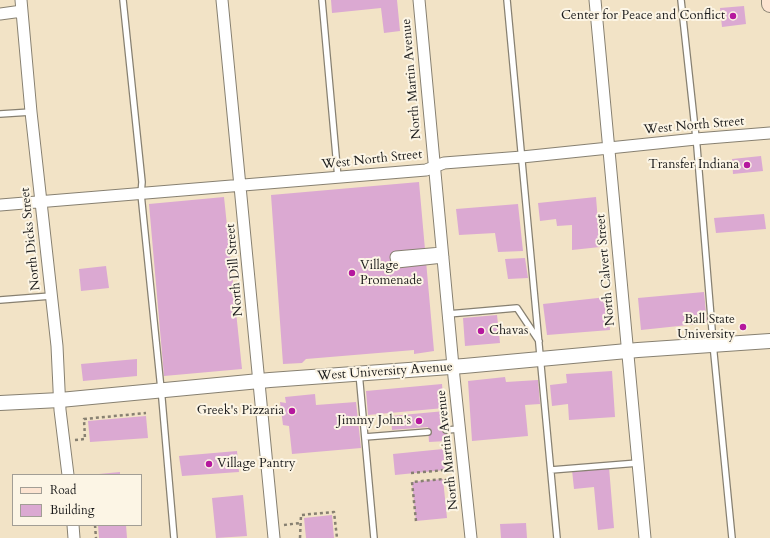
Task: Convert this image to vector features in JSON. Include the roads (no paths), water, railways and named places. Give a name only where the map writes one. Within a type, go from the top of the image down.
[{"type":"street","name":"North Dill Street","points":[[222,0],[274,538]]},
{"type":"street","name":"North Martin Avenue","points":[[419,0],[453,367],[471,538]]},
{"type":"street","name":"North Calvert Street","points":[[596,0],[645,538]]},
{"type":"street","points":[[0,14],[22,5]]},
{"type":"street","name":"North Dicks Street","points":[[22,5],[31,112],[52,296],[60,410],[68,474]]},
{"type":"street","name":"West North Street","points":[[0,205],[426,170],[444,163],[770,133]]},
{"type":"street","name":"West University Avenue","points":[[0,403],[161,392],[359,373],[453,367],[770,341]]},
{"type":"street","points":[[73,526],[74,538]]},
{"type":"lane","points":[[123,0],[142,182],[141,194],[174,538]]},
{"type":"lane","points":[[322,0],[338,178]]},
{"type":"lane","points":[[507,0],[557,538]]},
{"type":"lane","points":[[681,0],[696,139],[713,345],[732,538]]},
{"type":"lane","points":[[0,114],[31,112]]},
{"type":"lane","points":[[0,300],[52,296]]},
{"type":"lane","points":[[448,314],[517,308],[539,341]]},
{"type":"lane","points":[[359,373],[374,538]]},
{"type":"lane","points":[[446,430],[460,429]]},
{"type":"lane","points":[[365,437],[428,432]]},
{"type":"lane","points":[[551,470],[638,463]]},
{"type":"place","name":"Center for Peace and Conflict","points":[[733,16]]},
{"type":"place","name":"Transfer Indiana","points":[[747,165]]},
{"type":"place","name":"Village Promenade","points":[[352,273]]},
{"type":"place","name":"Ball State University","points":[[743,327]]},
{"type":"place","name":"Chavas","points":[[481,331]]},
{"type":"place","name":"Greek's Pizzaria","points":[[292,411]]},
{"type":"place","name":"Jimmy John's","points":[[419,421]]},
{"type":"place","name":"Village Pantry","points":[[209,464]]}]
